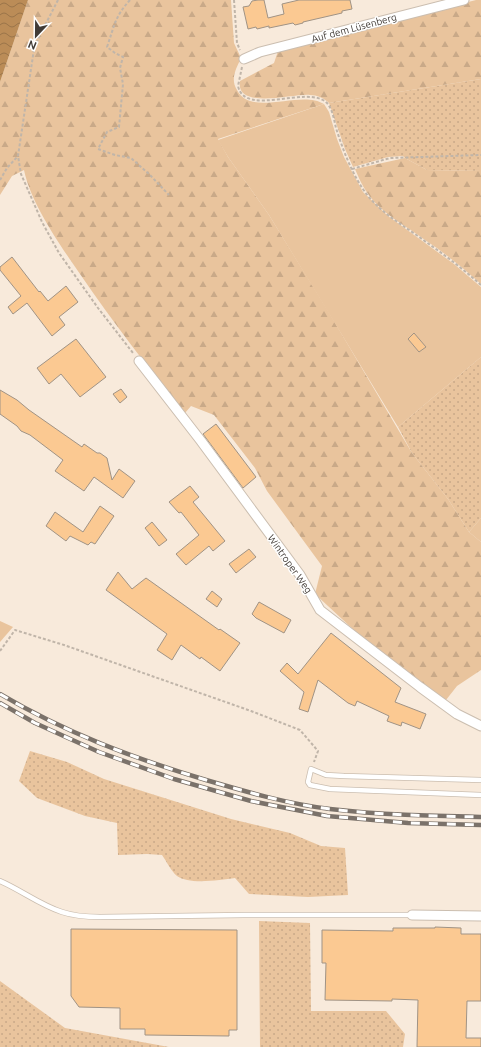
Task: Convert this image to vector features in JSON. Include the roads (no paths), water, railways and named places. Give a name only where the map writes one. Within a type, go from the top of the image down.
[{"type":"street","name":"Auf dem Lüsenberg","points":[[244,59],[260,52],[464,0]]},
{"type":"street","name":"Wintroper Weg","points":[[139,361],[201,441],[300,575],[320,610],[420,687],[458,714],[481,726]]},
{"type":"street","points":[[412,915],[481,916]]},
{"type":"lane","points":[[481,780],[326,775],[312,769],[308,782],[310,785],[330,789],[481,794]]},
{"type":"lane","points":[[0,881],[63,913],[83,916],[412,915]]},
{"type":"water","points":[[0,0],[28,0],[0,82]]},
{"type":"railway","points":[[0,694],[75,733],[152,763],[268,797],[314,807],[368,813],[481,817]]},
{"type":"railway","points":[[0,703],[35,723],[99,752],[174,779],[251,801],[327,816],[408,823],[481,825]]}]
